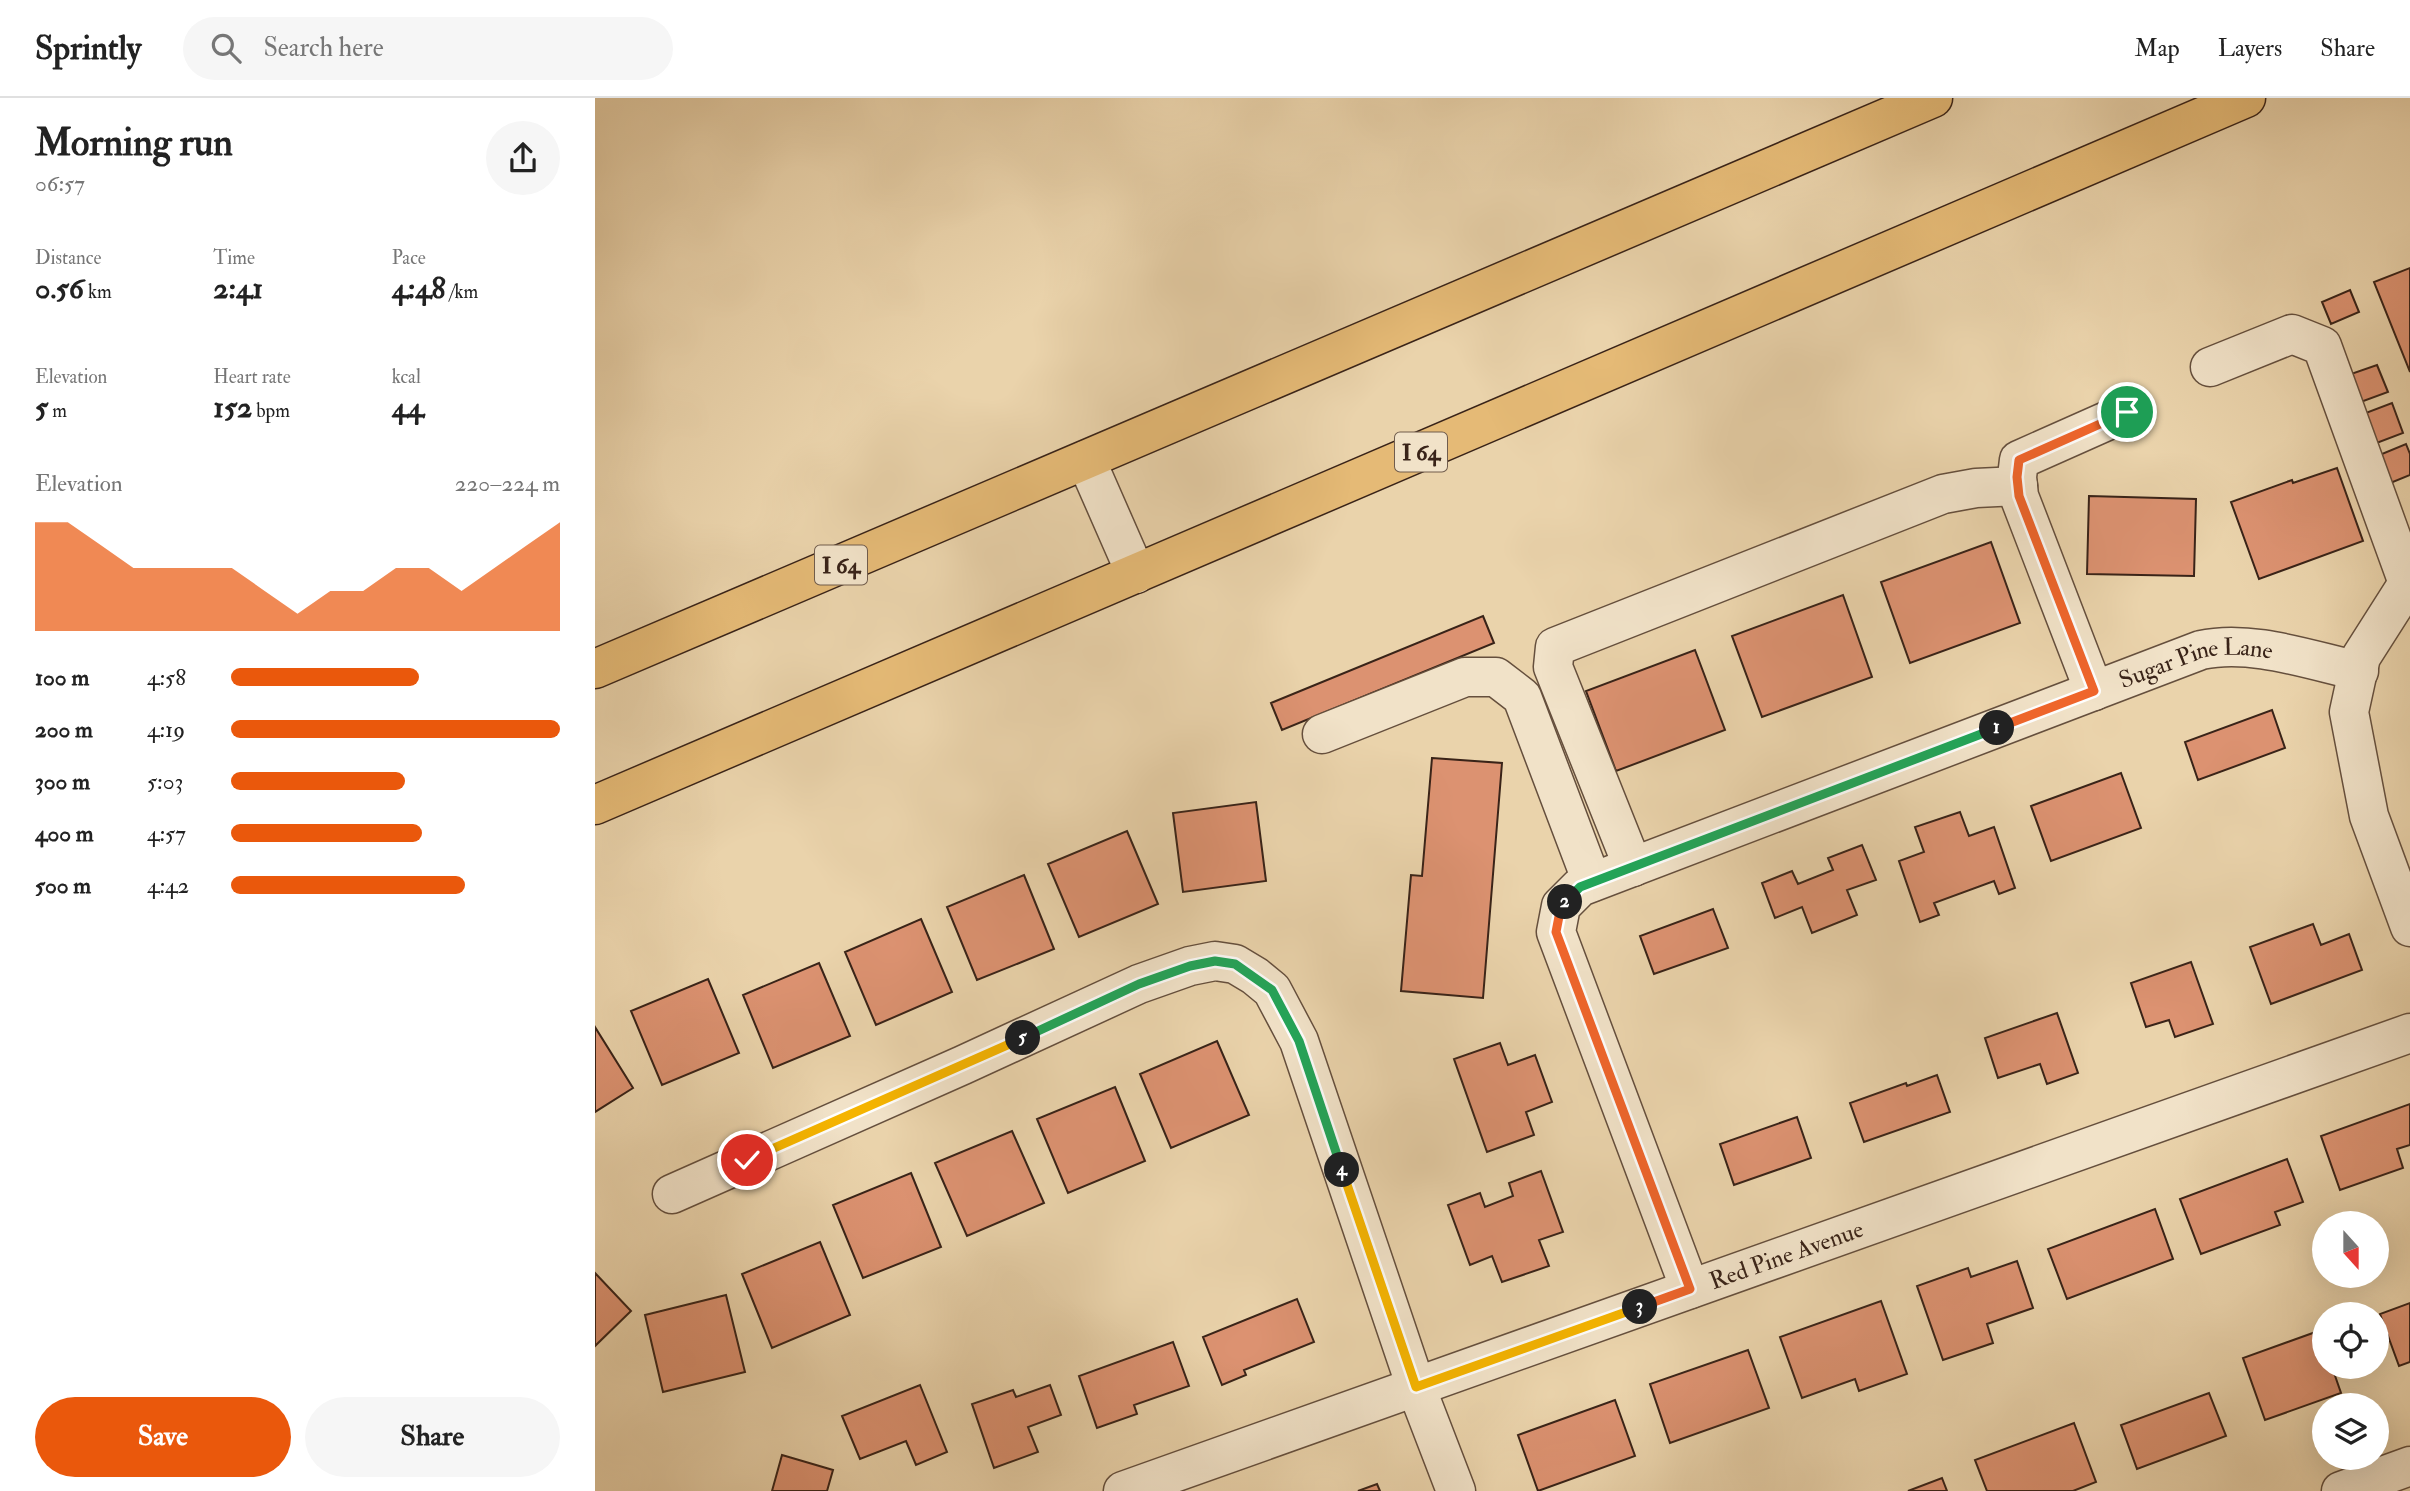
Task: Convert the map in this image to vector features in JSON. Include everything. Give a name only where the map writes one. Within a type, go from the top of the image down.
[{"type":"highway","name":"I 64","points":[[595,670],[1933,98]]},
{"type":"highway","name":"I 64","points":[[595,805],[2246,98]]},
{"type":"street","points":[[2210,367],[2292,334],[2322,346],[2409,582],[2361,657],[2349,712],[2369,816],[2410,927]]},
{"type":"street","points":[[2094,691],[2019,496],[2019,460],[2127,412]]},
{"type":"street","points":[[1086,460],[1136,574]]},
{"type":"street","points":[[1633,867],[1553,667],[1555,648],[1943,494],[1976,488],[2018,486]]},
{"type":"street","name":"Sugar Pine Lane","points":[[1690,1289],[1556,932],[1561,906],[1580,887],[2201,650],[2245,646],[2359,671]]},
{"type":"street","points":[[1322,734],[1465,677],[1496,677],[1522,697],[1592,882]]},
{"type":"street","points":[[672,1194],[1139,984],[1190,966],[1215,961],[1235,964],[1272,990],[1299,1041],[1416,1387],[1456,1491]]},
{"type":"street","name":"Red Pine Avenue","points":[[1123,1491],[2410,1033]]},
{"type":"street","points":[[2341,1491],[2410,1466]]},
{"type":"building","points":[[2410,268],[2410,372],[2374,282]]},
{"type":"building","points":[[2350,290],[2359,312],[2331,324],[2322,302]]},
{"type":"building","points":[[2377,365],[2388,392],[2358,403],[2348,375]]},
{"type":"building","points":[[2392,403],[2403,433],[2374,444],[2363,414]]},
{"type":"building","points":[[2406,444],[2410,454],[2410,475],[2388,484],[2377,456]]},
{"type":"building","points":[[2337,468],[2363,541],[2259,579],[2231,502],[2292,480],[2293,483]]},
{"type":"building","points":[[2089,496],[2196,499],[2194,576],[2087,574]]},
{"type":"building","points":[[1991,542],[2020,623],[1910,663],[1881,582]]},
{"type":"building","points":[[1843,595],[1872,677],[1762,717],[1732,636]]},
{"type":"building","points":[[1483,616],[1494,643],[1282,730],[1271,703]]},
{"type":"building","points":[[1695,650],[1725,730],[1616,771],[1586,691]]},
{"type":"building","points":[[2272,710],[2285,748],[2198,780],[2185,742]]},
{"type":"building","points":[[1432,758],[1502,763],[1483,998],[1401,991],[1411,875],[1422,876]]},
{"type":"building","points":[[2121,773],[2141,828],[2051,861],[2031,806]]},
{"type":"building","points":[[1256,802],[1266,881],[1183,892],[1173,813]]},
{"type":"building","points":[[1960,812],[1969,836],[1994,827],[2015,888],[1999,894],[1994,881],[1934,903],[1939,915],[1920,922],[1899,861],[1924,852],[1915,827]]},
{"type":"building","points":[[1127,831],[1158,904],[1079,937],[1048,864]]},
{"type":"building","points":[[1862,845],[1876,880],[1847,890],[1857,915],[1812,933],[1802,907],[1775,918],[1762,883],[1792,871],[1798,884],[1833,870],[1828,858]]},
{"type":"building","points":[[1024,875],[1054,949],[977,980],[947,907]]},
{"type":"building","points":[[1713,909],[1728,948],[1654,974],[1640,936]]},
{"type":"building","points":[[921,919],[952,992],[876,1025],[845,952]]},
{"type":"building","points":[[2313,924],[2321,945],[2349,934],[2362,970],[2271,1004],[2250,947]]},
{"type":"building","points":[[2191,962],[2213,1024],[2175,1037],[2169,1020],[2146,1027],[2131,983]]},
{"type":"building","points":[[819,963],[850,1036],[773,1068],[743,995]]},
{"type":"building","points":[[708,979],[739,1053],[662,1085],[631,1011]]},
{"type":"building","points":[[2057,1013],[2078,1073],[2047,1084],[2040,1064],[1998,1078],[1985,1038]]},
{"type":"building","points":[[595,1027],[633,1088],[595,1112]]},
{"type":"building","points":[[1217,1041],[1249,1115],[1171,1148],[1140,1074]]},
{"type":"building","points":[[1500,1043],[1508,1065],[1535,1055],[1552,1102],[1526,1112],[1534,1135],[1487,1152],[1454,1059]]},
{"type":"building","points":[[1937,1075],[1950,1112],[1864,1142],[1850,1103]]},
{"type":"building","points":[[1115,1087],[1145,1161],[1068,1193],[1037,1119]]},
{"type":"building","points":[[2410,1104],[2410,1145],[2397,1149],[2403,1168],[2340,1190],[2321,1136]]},
{"type":"building","points":[[1797,1117],[1811,1158],[1734,1185],[1720,1144]]},
{"type":"building","points":[[1012,1131],[1044,1203],[967,1236],[935,1163]]},
{"type":"building","points":[[2287,1159],[2303,1202],[2275,1212],[2280,1225],[2201,1254],[2180,1199]]},
{"type":"building","points":[[1541,1171],[1563,1232],[1539,1240],[1549,1266],[1502,1282],[1492,1256],[1470,1265],[1448,1205],[1480,1193],[1485,1207],[1513,1196],[1509,1183]]},
{"type":"building","points":[[911,1173],[941,1247],[863,1278],[833,1205]]},
{"type":"building","points":[[2155,1209],[2173,1259],[2067,1299],[2048,1249]]},
{"type":"building","points":[[820,1242],[850,1315],[772,1348],[742,1274]]},
{"type":"building","points":[[2017,1261],[2033,1308],[1987,1324],[1993,1343],[1943,1360],[1917,1286],[1968,1268],[1971,1277]]},
{"type":"building","points":[[595,1273],[631,1311],[595,1346]]},
{"type":"building","points":[[726,1295],[745,1372],[663,1392],[645,1315]]},
{"type":"building","points":[[1297,1299],[1314,1342],[1244,1370],[1246,1375],[1222,1385],[1203,1337]]},
{"type":"building","points":[[1881,1301],[1907,1374],[1859,1391],[1855,1379],[1802,1398],[1780,1337]]},
{"type":"building","points":[[2410,1303],[2410,1362],[2399,1366],[2389,1339],[2389,1311]]},
{"type":"building","points":[[2312,1333],[2312,1379],[2336,1379],[2341,1393],[2312,1393],[2312,1403],[2265,1420],[2243,1358]]},
{"type":"building","points":[[1173,1342],[1189,1386],[1134,1405],[1137,1414],[1097,1428],[1079,1376]]},
{"type":"building","points":[[1748,1350],[1769,1408],[1670,1443],[1650,1384]]},
{"type":"building","points":[[920,1385],[947,1452],[916,1465],[906,1441],[860,1459],[842,1416]]},
{"type":"building","points":[[1050,1385],[1061,1415],[1028,1427],[1038,1452],[994,1468],[972,1404],[1013,1390],[1016,1397]]},
{"type":"building","points":[[2209,1393],[2226,1436],[2137,1469],[2121,1425]]},
{"type":"building","points":[[1615,1400],[1635,1456],[1538,1491],[1518,1435]]},
{"type":"building","points":[[2074,1423],[2096,1482],[2073,1491],[1987,1491],[1975,1460]]},
{"type":"building","points":[[782,1455],[833,1470],[827,1491],[772,1491]]},
{"type":"building","points":[[1942,1478],[1947,1491],[1908,1491]]},
{"type":"building","points":[[1377,1484],[1380,1491],[1358,1491]]},
{"type":"route","points":[[747,1160],[1139,984],[1190,966],[1215,961],[1235,964],[1272,990],[1299,1041],[1416,1387],[1690,1289],[1556,932],[1561,906],[1580,887],[2094,691],[2019,496],[2019,460],[2127,412]]}]
